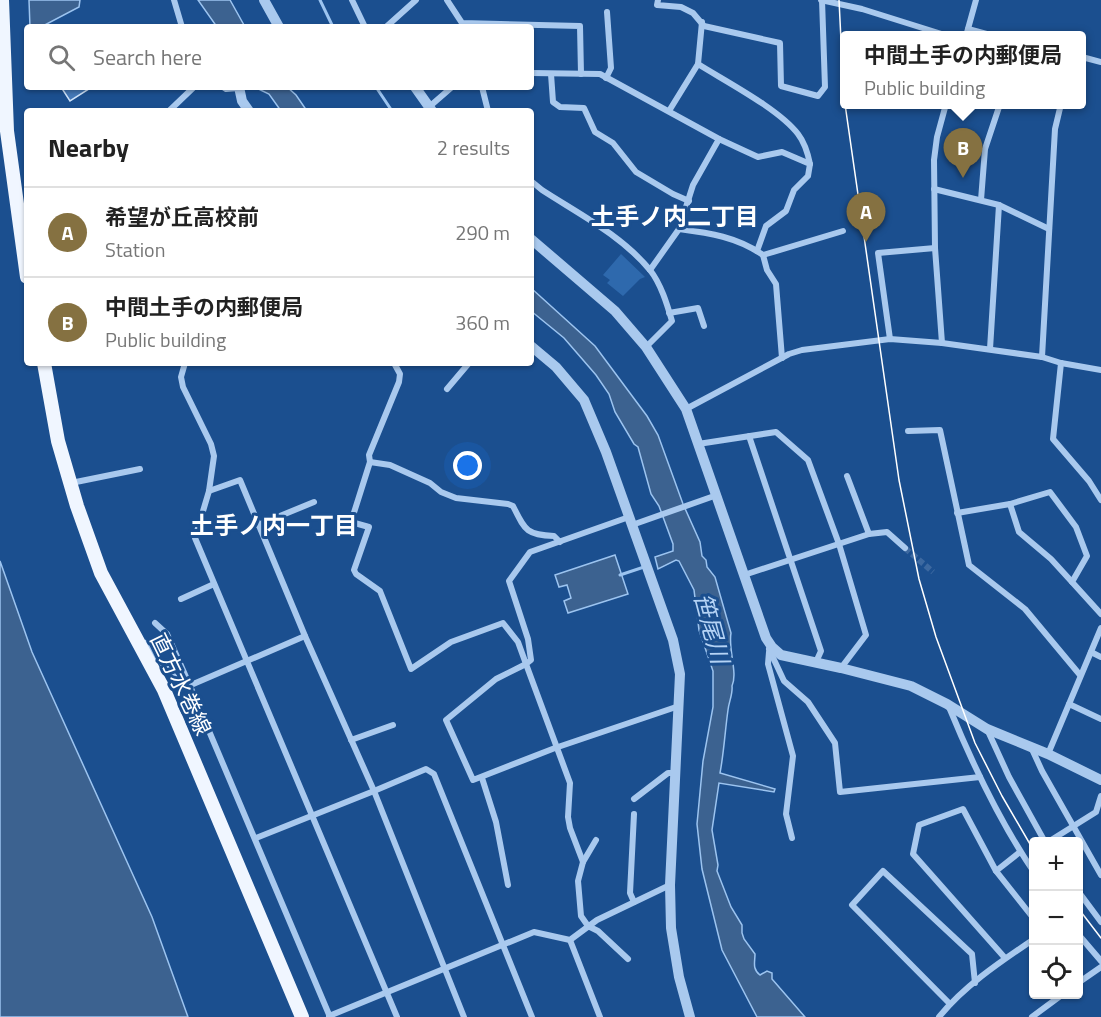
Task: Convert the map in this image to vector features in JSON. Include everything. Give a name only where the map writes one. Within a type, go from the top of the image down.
[{"type":"main road","points":[[2,0],[7,131],[24,252]]},
{"type":"main road","name":"直方水巻線","points":[[45,366],[58,441],[101,573],[169,700],[302,1017]]},
{"type":"street","points":[[174,0],[181,24]]},
{"type":"street","points":[[264,0],[277,24]]},
{"type":"street","points":[[352,0],[364,24]]},
{"type":"street","points":[[389,24],[416,0]]},
{"type":"street","points":[[447,0],[462,23],[501,24]]},
{"type":"street","points":[[658,0],[657,5],[681,6],[693,12],[704,26],[780,44],[782,86],[818,96],[825,87],[822,0],[861,9],[932,31]]},
{"type":"street","points":[[861,9],[862,0]]},
{"type":"street","points":[[967,31],[976,0]]},
{"type":"street","points":[[606,78],[611,68],[607,12]]},
{"type":"street","points":[[669,111],[698,63],[702,21]]},
{"type":"street","points":[[534,25],[580,26],[580,74]]},
{"type":"street","points":[[1086,58],[1101,62]]},
{"type":"street","points":[[698,63],[782,117],[799,134],[806,148],[810,164],[808,176],[794,190],[786,211],[766,226],[760,253]]},
{"type":"street","points":[[534,73],[600,74],[719,139],[758,157],[782,152],[810,164]]},
{"type":"street","points":[[551,74],[553,102],[560,107],[584,108],[595,132],[613,143],[636,172],[689,201]]},
{"type":"street","points":[[172,108],[191,90]]},
{"type":"street","points":[[239,90],[247,108]]},
{"type":"street","points":[[417,90],[429,108]]},
{"type":"street","points":[[431,108],[449,90]]},
{"type":"street","points":[[483,90],[487,108]]},
{"type":"street","points":[[942,343],[935,248],[934,160],[937,137],[945,109]]},
{"type":"street","points":[[981,200],[985,149],[999,109]]},
{"type":"street","points":[[1042,357],[1055,129],[1060,109]]},
{"type":"street","points":[[650,270],[679,229],[693,185],[719,139]]},
{"type":"street","points":[[534,183],[617,238],[650,270],[659,286],[672,321],[646,347]]},
{"type":"street","points":[[934,189],[999,205],[1049,229]]},
{"type":"street","points":[[990,350],[999,205]]},
{"type":"street","points":[[679,229],[717,234],[750,246],[760,253],[776,284],[782,358]]},
{"type":"street","points":[[760,253],[843,231]]},
{"type":"street","points":[[534,243],[615,311],[646,347],[686,409],[713,497],[784,681],[808,702],[835,743],[840,792],[980,777]]},
{"type":"street","points":[[890,339],[878,253],[935,248]]},
{"type":"street","points":[[669,313],[698,308],[704,326]]},
{"type":"street","points":[[686,409],[782,358],[802,350],[890,339],[942,343],[1042,357],[1101,370]]},
{"type":"street","points":[[534,349],[556,367],[584,400],[606,452],[673,640],[680,675],[670,885],[671,928],[679,977],[690,1017]]},
{"type":"street","points":[[1061,363],[1053,439],[1089,481],[1101,500]]},
{"type":"street","points":[[184,366],[181,377],[183,387],[214,450],[209,491],[195,538],[397,1017]]},
{"type":"street","points":[[396,366],[400,374],[399,382],[369,455],[370,462],[351,522],[369,528],[354,570],[380,591],[411,669],[451,642],[503,623],[518,642],[555,748],[570,783],[570,828],[583,862]]},
{"type":"street","points":[[447,389],[466,366]]},
{"type":"street","points":[[908,430],[940,430],[969,565],[1025,609],[1080,675]]},
{"type":"street","points":[[698,444],[776,432],[808,460],[839,544],[866,635],[841,668]]},
{"type":"street","points":[[749,436],[821,651],[816,662]]},
{"type":"street","points":[[370,462],[390,465],[456,498],[513,506],[529,533],[536,536],[554,536],[560,542]]},
{"type":"street","points":[[71,483],[140,470]]},
{"type":"street","points":[[848,476],[869,534]]},
{"type":"street","points":[[209,491],[240,480],[305,636],[374,791],[465,1017]]},
{"type":"street","points":[[957,513],[1010,504],[1050,492],[1076,527],[1087,556],[1072,582]]},
{"type":"street","points":[[679,706],[555,748],[473,780],[446,720],[496,679],[531,660],[528,639],[509,581],[530,552],[630,521],[644,521],[713,497]]},
{"type":"street","points":[[258,525],[314,502]]},
{"type":"street","points":[[1010,504],[1019,532],[1051,559],[1101,614]]},
{"type":"street","points":[[744,575],[869,534],[887,532],[905,548]]},
{"type":"street","points":[[181,599],[214,584]]},
{"type":"street","points":[[127,622],[184,688],[305,636]]},
{"type":"street","points":[[155,623],[166,634],[190,686],[330,1016],[534,932],[570,940]]},
{"type":"street","points":[[1048,754],[1101,628]]},
{"type":"street","points":[[768,643],[781,655],[911,686],[947,704],[987,729],[1048,754],[1101,780]]},
{"type":"street","points":[[768,643],[768,664],[793,756],[786,814],[792,838]]},
{"type":"street","points":[[1091,652],[1101,657]]},
{"type":"street","points":[[947,704],[980,777],[1029,865]]},
{"type":"street","points":[[1069,704],[1101,718]]},
{"type":"street","points":[[351,740],[393,724]]},
{"type":"street","points":[[987,729],[1009,777],[1044,837]]},
{"type":"street","points":[[1030,747],[1101,875]]},
{"type":"street","points":[[255,838],[426,769],[434,774],[532,1017]]},
{"type":"street","points":[[634,800],[668,773],[676,773]]},
{"type":"street","points":[[482,778],[496,822],[508,885]]},
{"type":"street","points":[[1055,837],[1096,812],[1101,796]]},
{"type":"street","points":[[1005,958],[913,854],[919,825],[963,809],[996,871],[1029,913]]},
{"type":"street","points":[[634,814],[630,893],[634,902]]},
{"type":"street","points":[[596,840],[583,862],[578,881],[580,916],[588,926],[598,931],[628,959]]},
{"type":"street","points":[[996,871],[1020,852]]},
{"type":"street","points":[[950,1004],[852,905],[883,871],[972,954],[975,983]]},
{"type":"street","points":[[570,940],[588,926],[670,885]]},
{"type":"street","points":[[1083,898],[1101,922]]},
{"type":"street","points":[[570,940],[600,1017]]},
{"type":"street","points":[[1083,940],[1101,961]]},
{"type":"street","points":[[940,1015],[1005,958],[1029,942]]},
{"type":"street","points":[[1083,980],[1101,967]]},
{"type":"street","points":[[1032,1017],[1056,999]]},
{"type":"street","points":[[940,1015],[951,1017]]},
{"type":"shaded area","points":[[621,254],[645,277],[623,296],[607,283],[610,280],[603,275]]},
{"type":"water","points":[[29,0],[80,0],[79,7],[47,24],[30,24]]},
{"type":"water","points":[[198,0],[230,0],[243,24],[215,24]]},
{"type":"water","points":[[260,90],[290,90],[305,108],[279,108],[269,94]]},
{"type":"water","name":"笹尾川","points":[[534,291],[595,346],[647,416],[658,435],[683,504],[700,542],[702,556],[715,577],[731,633],[734,674],[720,773],[775,789],[774,792],[719,783],[712,830],[717,871],[731,907],[742,925],[744,939],[755,954],[756,970],[760,975],[767,971],[772,973],[772,979],[805,1017],[757,1017],[722,950],[702,869],[697,824],[703,761],[713,707],[713,671],[699,630],[694,590],[679,561],[676,560],[658,569],[655,557],[673,551],[673,544],[659,506],[651,494],[638,447],[615,412],[609,394],[564,338],[534,313]]},
{"type":"water","points":[[615,555],[628,594],[568,613],[564,601],[571,598],[567,585],[559,587],[555,575]]},
{"type":"water","points":[[0,561],[32,652],[152,917],[188,1017],[0,1017]]},
{"type":"building","points":[[63,90],[87,90],[70,101]]},
{"type":"waterway","points":[[320,0],[332,24]]},
{"type":"waterway","points":[[378,90],[390,108]]},
{"type":"waterway","points":[[620,575],[644,567]]},
{"type":"tunnel","points":[[905,548],[933,572]]},
{"type":"tram line","points":[[839,0],[841,31]]},
{"type":"tram line","points":[[846,109],[899,480],[919,579],[936,637],[975,743],[1029,842]]},
{"type":"tram line","points":[[1083,915],[1101,938]]},
{"type":"place","name":"中間土手の内郵便局","points":[[963,178]]},
{"type":"place","name":"希望が丘高校前","points":[[866,242]]},
{"type":"district","name":"土手ノ内二丁目","points":[[675,216]]},
{"type":"district","name":"土手ノ内一丁目","points":[[274,525]]}]
